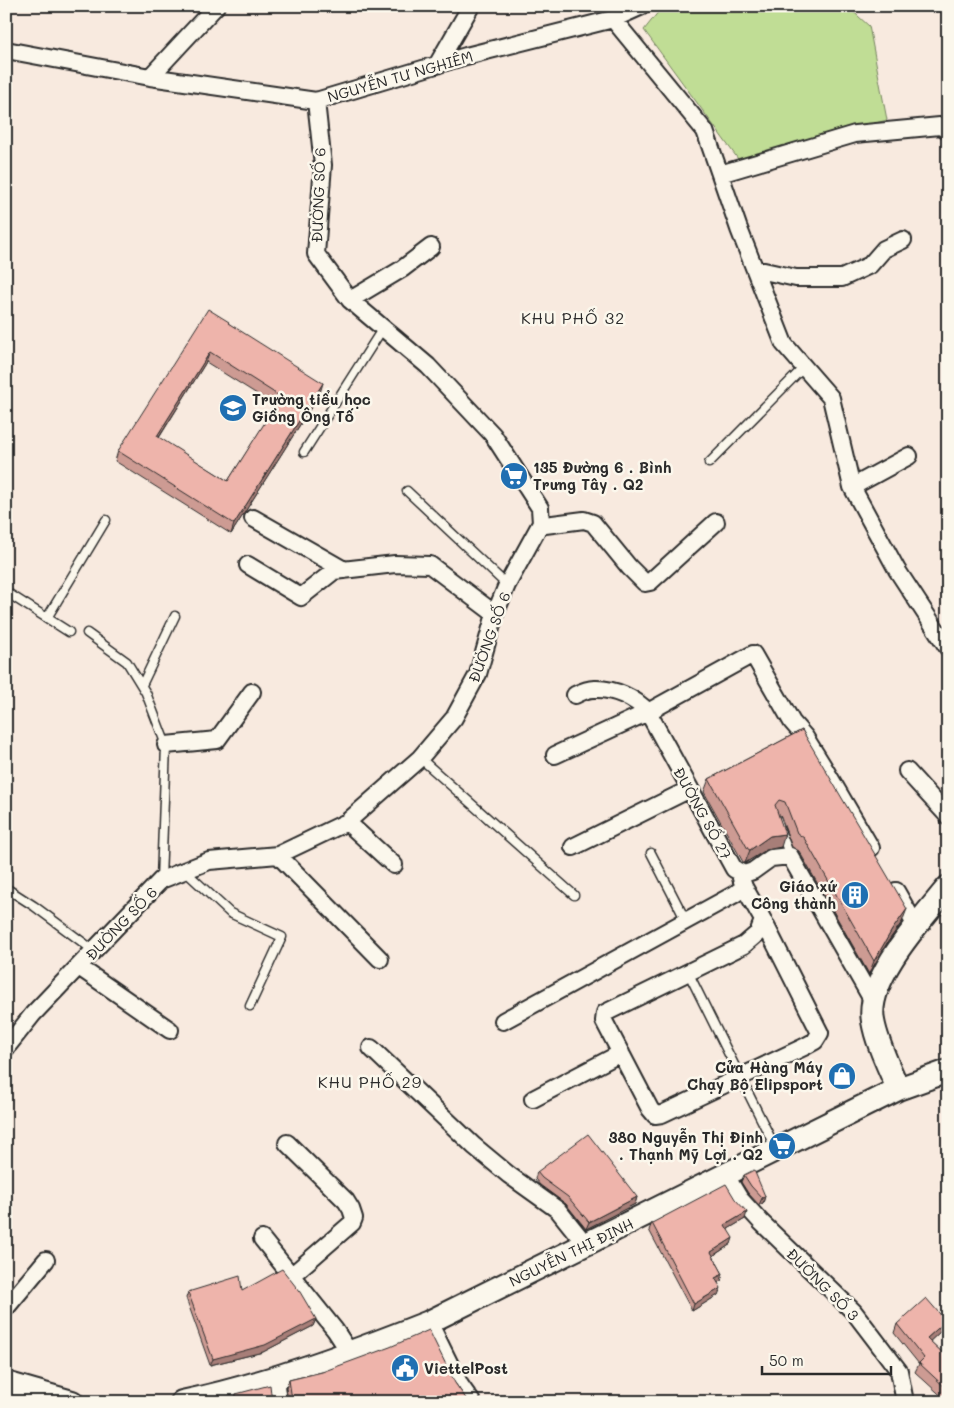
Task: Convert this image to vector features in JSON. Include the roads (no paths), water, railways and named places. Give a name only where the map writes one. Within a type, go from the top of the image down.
[{"type":"main road","points":[[898,1089],[872,1020],[879,983],[893,957],[948,887]]},
{"type":"main road","name":"NGUYỄN THỊ ĐỊNH","points":[[182,1402],[275,1378],[350,1353],[428,1322],[898,1089],[948,1071]]},
{"type":"main road","points":[[9,1389],[72,1402]]},
{"type":"street","points":[[150,77],[216,6]]},
{"type":"street","points":[[438,65],[471,6]]},
{"type":"street","name":"NGUYỄN TƯ NGHIÊM","points":[[6,50],[150,77],[316,101],[438,65],[613,19],[642,6]]},
{"type":"street","points":[[613,19],[705,130],[754,269],[784,344],[831,398],[852,487],[897,570],[948,648]]},
{"type":"street","name":"ĐƯỜNG SỐ 6","points":[[6,1048],[33,1014],[161,880],[209,861],[278,855],[348,822],[420,758],[454,718],[478,674],[495,614],[507,586],[541,523],[540,508],[493,435],[428,366],[350,300],[316,254],[322,165],[316,101]]},
{"type":"street","points":[[720,174],[855,134],[940,126],[948,130]]},
{"type":"street","points":[[754,269],[796,278],[842,278],[870,265],[884,249],[903,240]]},
{"type":"street","points":[[350,300],[402,269],[431,247]]},
{"type":"street","points":[[852,487],[909,456]]},
{"type":"street","points":[[253,518],[344,570]]},
{"type":"street","points":[[541,523],[545,525],[589,521],[645,583],[650,582],[716,522]]},
{"type":"street","points":[[248,565],[301,597],[334,571],[395,564],[430,566],[495,614]]},
{"type":"street","points":[[555,755],[648,712],[753,654],[792,722],[805,737],[877,858]]},
{"type":"street","points":[[575,695],[595,688],[613,691],[640,703],[648,712]]},
{"type":"street","points":[[166,744],[217,740],[252,692]]},
{"type":"street","name":"ĐƯỜNG SỐ 27","points":[[648,712],[734,870],[742,879],[744,874],[753,871],[771,858],[790,856]]},
{"type":"street","points":[[907,771],[948,816]]},
{"type":"street","points":[[573,847],[690,789]]},
{"type":"street","points":[[348,822],[394,865]]},
{"type":"street","points":[[278,855],[380,959]]},
{"type":"street","points":[[790,856],[874,1004]]},
{"type":"street","points":[[887,875],[916,926]]},
{"type":"street","points":[[742,879],[763,920],[820,1033],[815,1041],[662,1114],[655,1115],[650,1110],[604,1021],[605,1013],[744,945],[758,933],[763,920]]},
{"type":"street","points":[[504,1021],[735,894],[742,879]]},
{"type":"street","points":[[79,967],[170,1030]]},
{"type":"street","points":[[371,1048],[474,1146],[509,1175],[558,1210],[586,1245]]},
{"type":"street","points":[[533,1099],[621,1054]]},
{"type":"street","points":[[287,1143],[346,1202],[354,1218],[352,1223],[291,1276]]},
{"type":"street","name":"ĐƯỜNG SỐ 3","points":[[725,1174],[740,1199],[761,1222],[854,1312],[899,1371],[905,1402]]},
{"type":"street","points":[[262,1239],[335,1330],[350,1353]]},
{"type":"street","points":[[6,1308],[46,1260]]},
{"type":"street","points":[[428,1322],[460,1385],[472,1402]]},
{"type":"street","points":[[275,1378],[278,1402]]},
{"type":"lane","points":[[304,452],[383,328]]},
{"type":"lane","points":[[709,463],[804,367]]},
{"type":"lane","points":[[407,491],[507,586]]},
{"type":"lane","points":[[47,618],[106,520]]},
{"type":"lane","points":[[6,592],[69,632]]},
{"type":"lane","points":[[142,685],[175,616]]},
{"type":"lane","points":[[88,633],[127,662],[146,693],[166,744],[161,880]]},
{"type":"lane","points":[[420,758],[574,895]]},
{"type":"lane","points":[[776,819],[790,856]]},
{"type":"lane","points":[[651,853],[686,921]]},
{"type":"lane","points":[[184,871],[230,913],[282,937],[250,1006]]},
{"type":"lane","points":[[6,888],[34,906],[93,950]]},
{"type":"lane","points":[[688,972],[776,1149]]},
{"type":"place","name":"Trường tiểu học Giồng Ông Tố","points":[[233,408]]},
{"type":"place","name":"135 Đường 6 . Bình Trưng Tây . Q2","points":[[514,476]]},
{"type":"place","name":"Giáo xứ Công thành","points":[[855,895]]},
{"type":"place","name":"Cửa Hàng Máy Chạy Bộ Elipsport","points":[[842,1076]]},
{"type":"place","name":"380 Nguyễn Thị Định . Thạnh Mỹ Lợi . Q2","points":[[782,1146]]},
{"type":"place","name":"ViettelPost","points":[[405,1368]]},
{"type":"district","name":"KHU PHỐ 32","points":[[573,317]]},
{"type":"district","name":"KHU PHỐ 29","points":[[370,1081]]}]
